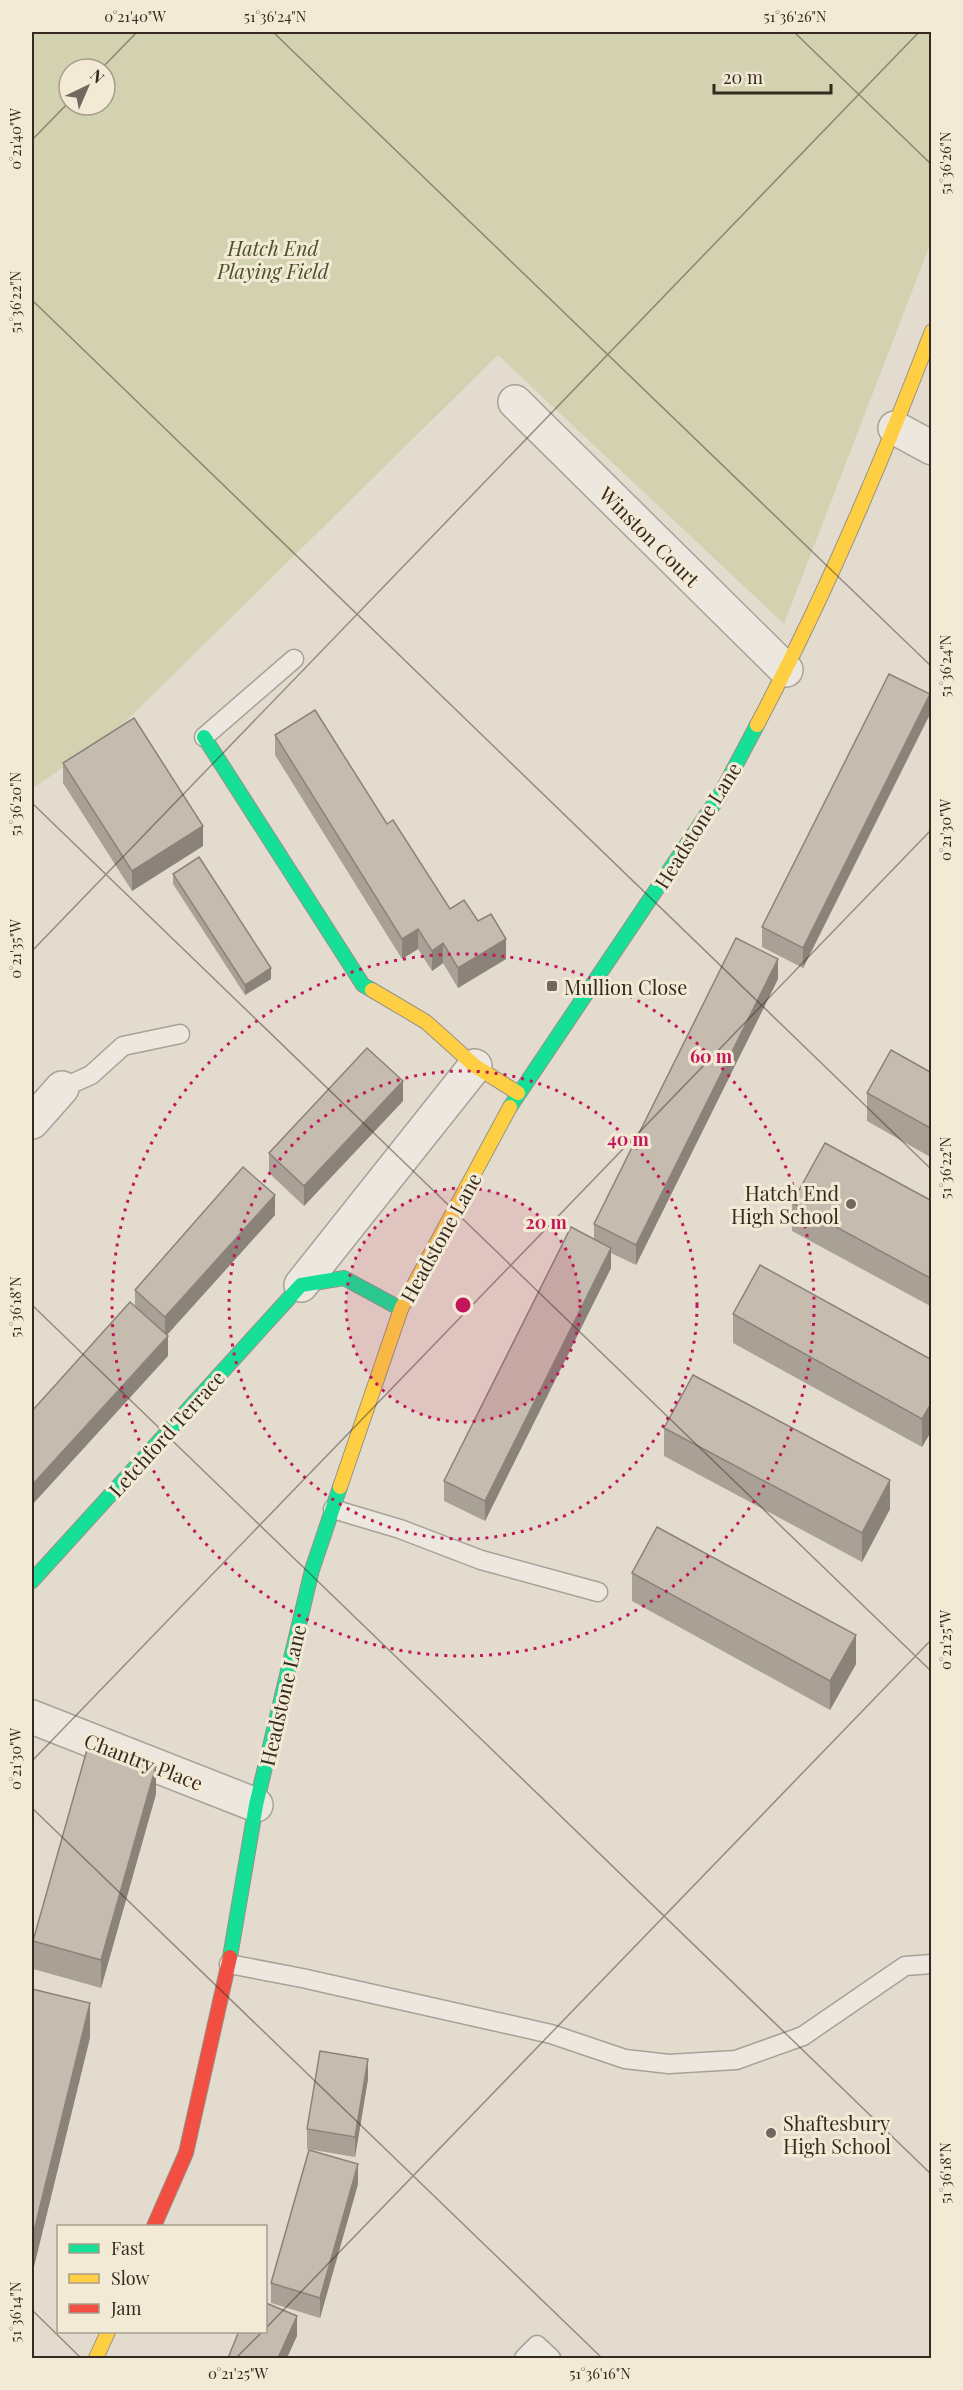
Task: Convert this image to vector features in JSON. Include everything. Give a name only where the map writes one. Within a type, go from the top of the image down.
[{"type":"street","name":"Headstone Lane","points":[[154,2225],[186,2153],[229,1964],[256,1805],[312,1570],[401,1309],[518,1094],[720,795],[786,670],[895,428],[932,331]]},
{"type":"street","name":"Winston Court","points":[[515,402],[786,670]]},
{"type":"street","points":[[895,428],[932,448]]},
{"type":"street","points":[[204,737],[363,985],[426,1022],[475,1066],[518,1094]]},
{"type":"street","name":"Letchford Terrace","points":[[32,1581],[301,1285],[475,1066]]},
{"type":"street","points":[[32,1122],[62,1088]]},
{"type":"street","points":[[301,1285],[344,1278],[401,1309]]},
{"type":"street","name":"Chantry Place","points":[[32,1717],[256,1805]]},
{"type":"street","points":[[96,2358],[107,2333]]},
{"type":"lane","points":[[204,737],[294,659]]},
{"type":"lane","points":[[62,1088],[91,1076],[123,1046],[180,1034]]},
{"type":"lane","points":[[333,1509],[400,1529],[481,1560],[598,1592]]},
{"type":"lane","points":[[229,1964],[302,1978],[551,2034],[625,2059],[669,2064],[736,2060],[803,2036],[905,1966],[932,1964]]},
{"type":"lane","points":[[524,2358],[537,2345],[551,2358]]},
{"type":"green space","name":"Hatch End Playing Field","points":[[32,32],[931,32],[931,242],[784,624],[498,355],[117,730],[32,789]]},
{"type":"building","points":[[889,674],[930,694],[803,948],[762,927]]},
{"type":"building","points":[[315,710],[387,824],[393,820],[450,909],[464,900],[478,921],[491,914],[506,939],[458,968],[443,943],[432,951],[418,929],[402,939],[275,735]]},
{"type":"building","points":[[134,718],[203,826],[132,871],[63,763]]},
{"type":"building","points":[[199,857],[271,968],[245,985],[173,874]]},
{"type":"building","points":[[736,938],[778,959],[636,1245],[594,1224]]},
{"type":"building","points":[[367,1048],[403,1081],[304,1186],[269,1153]]},
{"type":"building","points":[[891,1050],[932,1073],[932,1129],[867,1093]]},
{"type":"building","points":[[825,1143],[932,1201],[932,1279],[792,1203]]},
{"type":"building","points":[[243,1167],[275,1195],[165,1317],[135,1290]]},
{"type":"building","points":[[571,1227],[611,1248],[485,1501],[444,1481]]},
{"type":"building","points":[[760,1265],[932,1360],[932,1402],[922,1419],[733,1314]]},
{"type":"building","points":[[130,1302],[168,1336],[32,1485],[32,1411]]},
{"type":"building","points":[[693,1375],[890,1480],[862,1533],[664,1428]]},
{"type":"building","points":[[657,1527],[856,1635],[830,1681],[632,1573]]},
{"type":"building","points":[[88,1746],[156,1766],[101,1960],[33,1941]]},
{"type":"building","points":[[32,1989],[90,2003],[32,2239]]},
{"type":"building","points":[[320,2051],[368,2059],[355,2137],[307,2129]]},
{"type":"building","points":[[309,2150],[358,2164],[320,2298],[271,2283]]},
{"type":"building","points":[[267,2303],[297,2316],[278,2358],[228,2358],[238,2333],[267,2333]]},
{"type":"traffic: fast","points":[[510,1107],[720,795],[757,725]]},
{"type":"traffic: fast","points":[[204,737],[363,985],[372,990]]},
{"type":"traffic: fast","points":[[32,1581],[301,1285],[344,1278],[401,1309]]},
{"type":"traffic: fast","points":[[230,1957],[256,1805],[312,1570],[340,1487]]},
{"type":"traffic: slow","points":[[757,725],[850,531],[893,431],[932,331]]},
{"type":"traffic: slow","points":[[372,990],[426,1022],[475,1066],[518,1093]]},
{"type":"traffic: slow","points":[[340,1487],[401,1309],[510,1107]]},
{"type":"traffic: slow","points":[[96,2358],[108,2333]]},
{"type":"traffic: jam","points":[[154,2225],[186,2153],[230,1957]]},
{"type":"place","name":"Mullion Close","points":[[552,986]]},
{"type":"place","name":"Hatch End High School","points":[[851,1204]]},
{"type":"place","name":"Shaftesbury High School","points":[[771,2133]]}]
